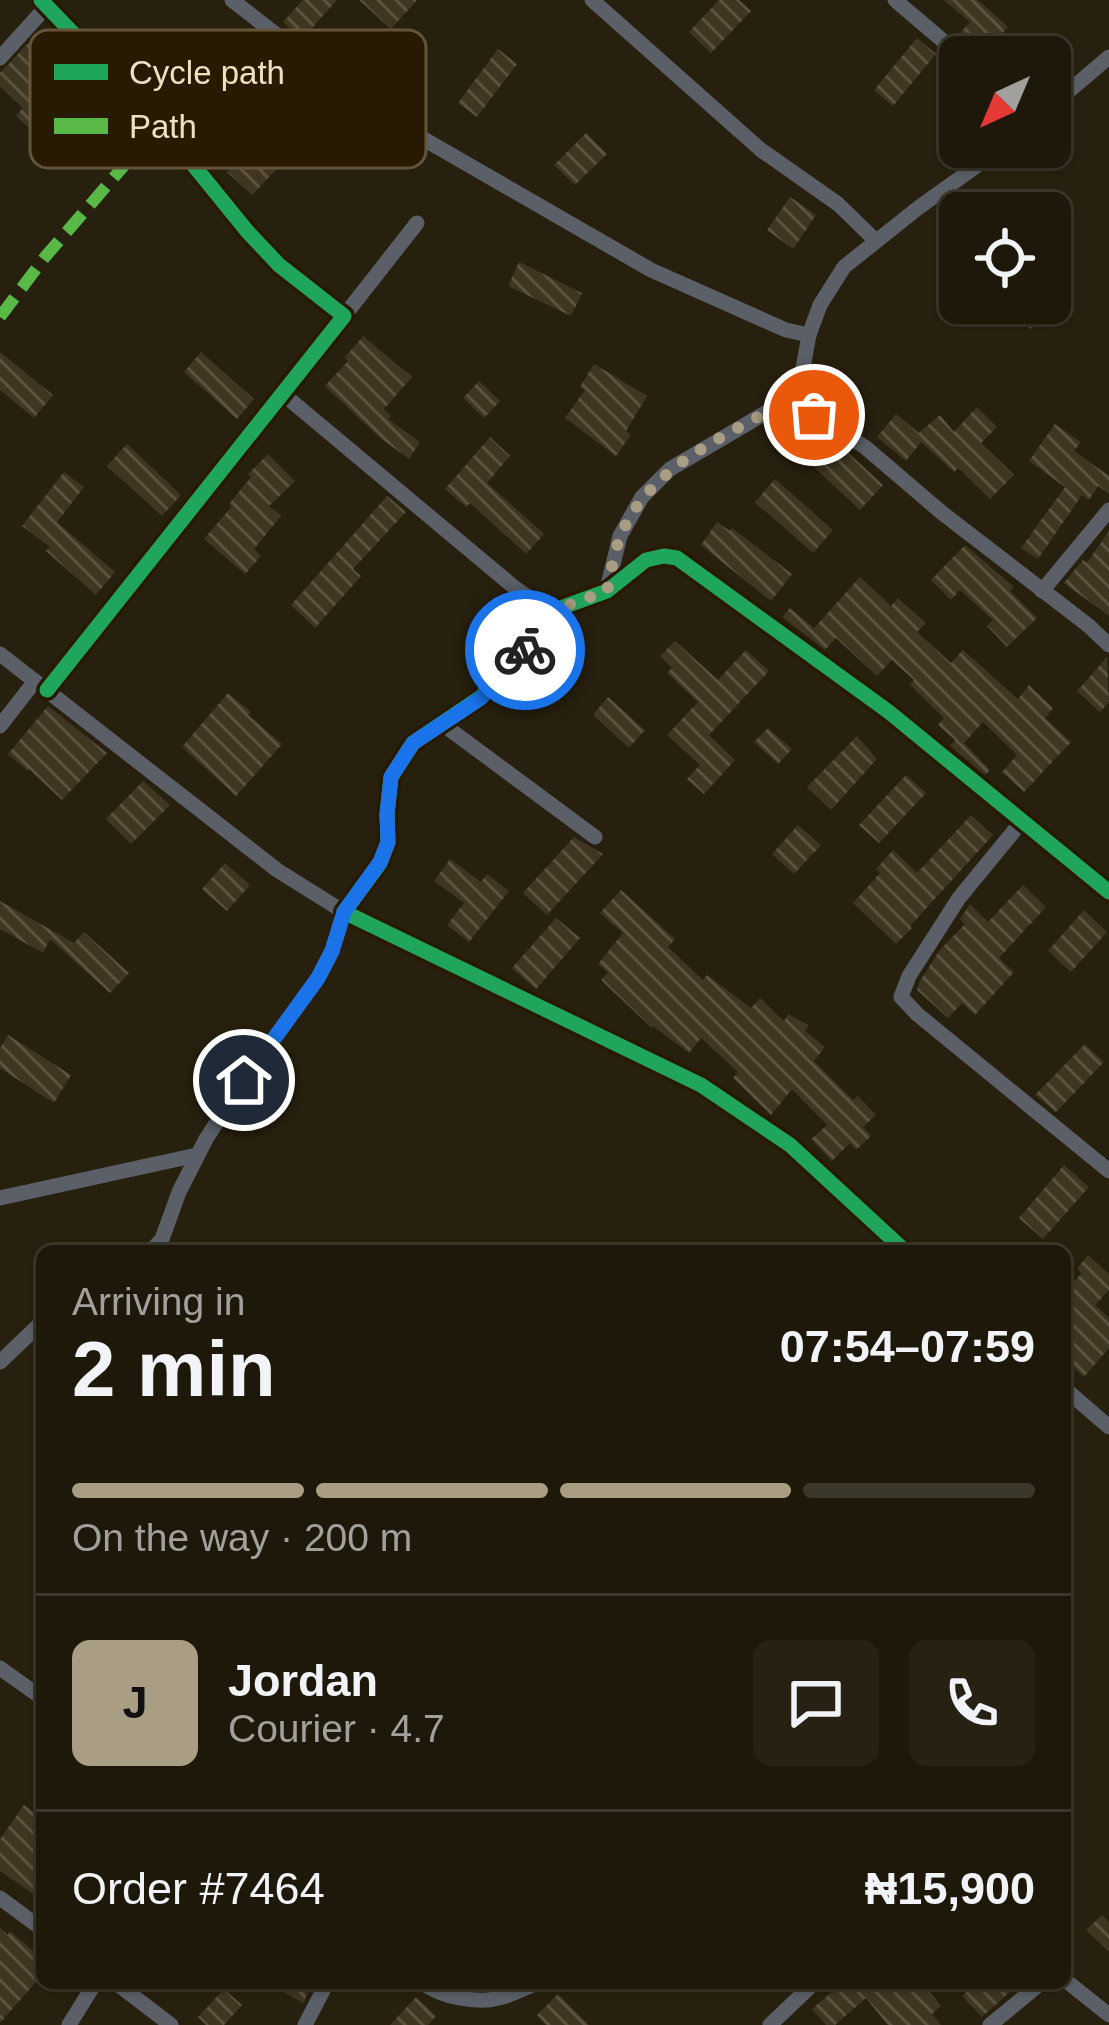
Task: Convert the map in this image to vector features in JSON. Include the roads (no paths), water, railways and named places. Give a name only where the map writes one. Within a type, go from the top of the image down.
[{"type":"street","points":[[592,0],[761,150],[838,204],[876,241]]},
{"type":"street","points":[[895,0],[939,37]]},
{"type":"street","points":[[235,1],[271,30]]},
{"type":"street","points":[[0,58],[44,3],[70,30]]},
{"type":"street","points":[[1071,89],[1109,57]]},
{"type":"street","points":[[426,140],[631,259],[786,330],[809,335]]},
{"type":"street","points":[[197,168],[279,265],[344,316]]},
{"type":"street","points":[[607,591],[620,536],[643,497],[670,469],[789,400],[820,305],[844,267],[975,168]]},
{"type":"street","points":[[0,726],[41,686],[283,394],[417,223]]},
{"type":"street","points":[[283,394],[515,589],[535,602],[563,607]]},
{"type":"street","points":[[789,400],[865,447],[1109,645]]},
{"type":"street","points":[[1042,591],[1109,510]]},
{"type":"street","points":[[160,1245],[197,1155],[318,978],[344,912],[380,862],[388,842],[391,777],[413,743],[481,698],[563,607],[607,591],[646,560],[677,558],[889,712],[1109,892]]},
{"type":"street","points":[[0,654],[277,871],[344,912],[701,1085],[790,1145],[898,1245]]},
{"type":"street","points":[[441,723],[595,837]]},
{"type":"street","points":[[1023,820],[959,898],[909,976],[901,997],[1109,1171]]},
{"type":"street","points":[[0,1198],[197,1155]]},
{"type":"street","points":[[0,1362],[36,1328]]},
{"type":"street","points":[[1071,1394],[1109,1426]]},
{"type":"street","points":[[0,1668],[36,1694]]},
{"type":"street","points":[[0,1898],[36,1925]]},
{"type":"street","points":[[1071,1985],[1109,2015]]},
{"type":"street","points":[[69,2025],[91,1989]]},
{"type":"street","points":[[124,1989],[170,2025]]},
{"type":"street","points":[[305,2025],[324,1989]]},
{"type":"street","points":[[430,1989],[467,2000],[497,2000],[522,1989]]},
{"type":"street","points":[[770,2025],[808,1989]]},
{"type":"street","points":[[990,2025],[1033,1989]]}]
